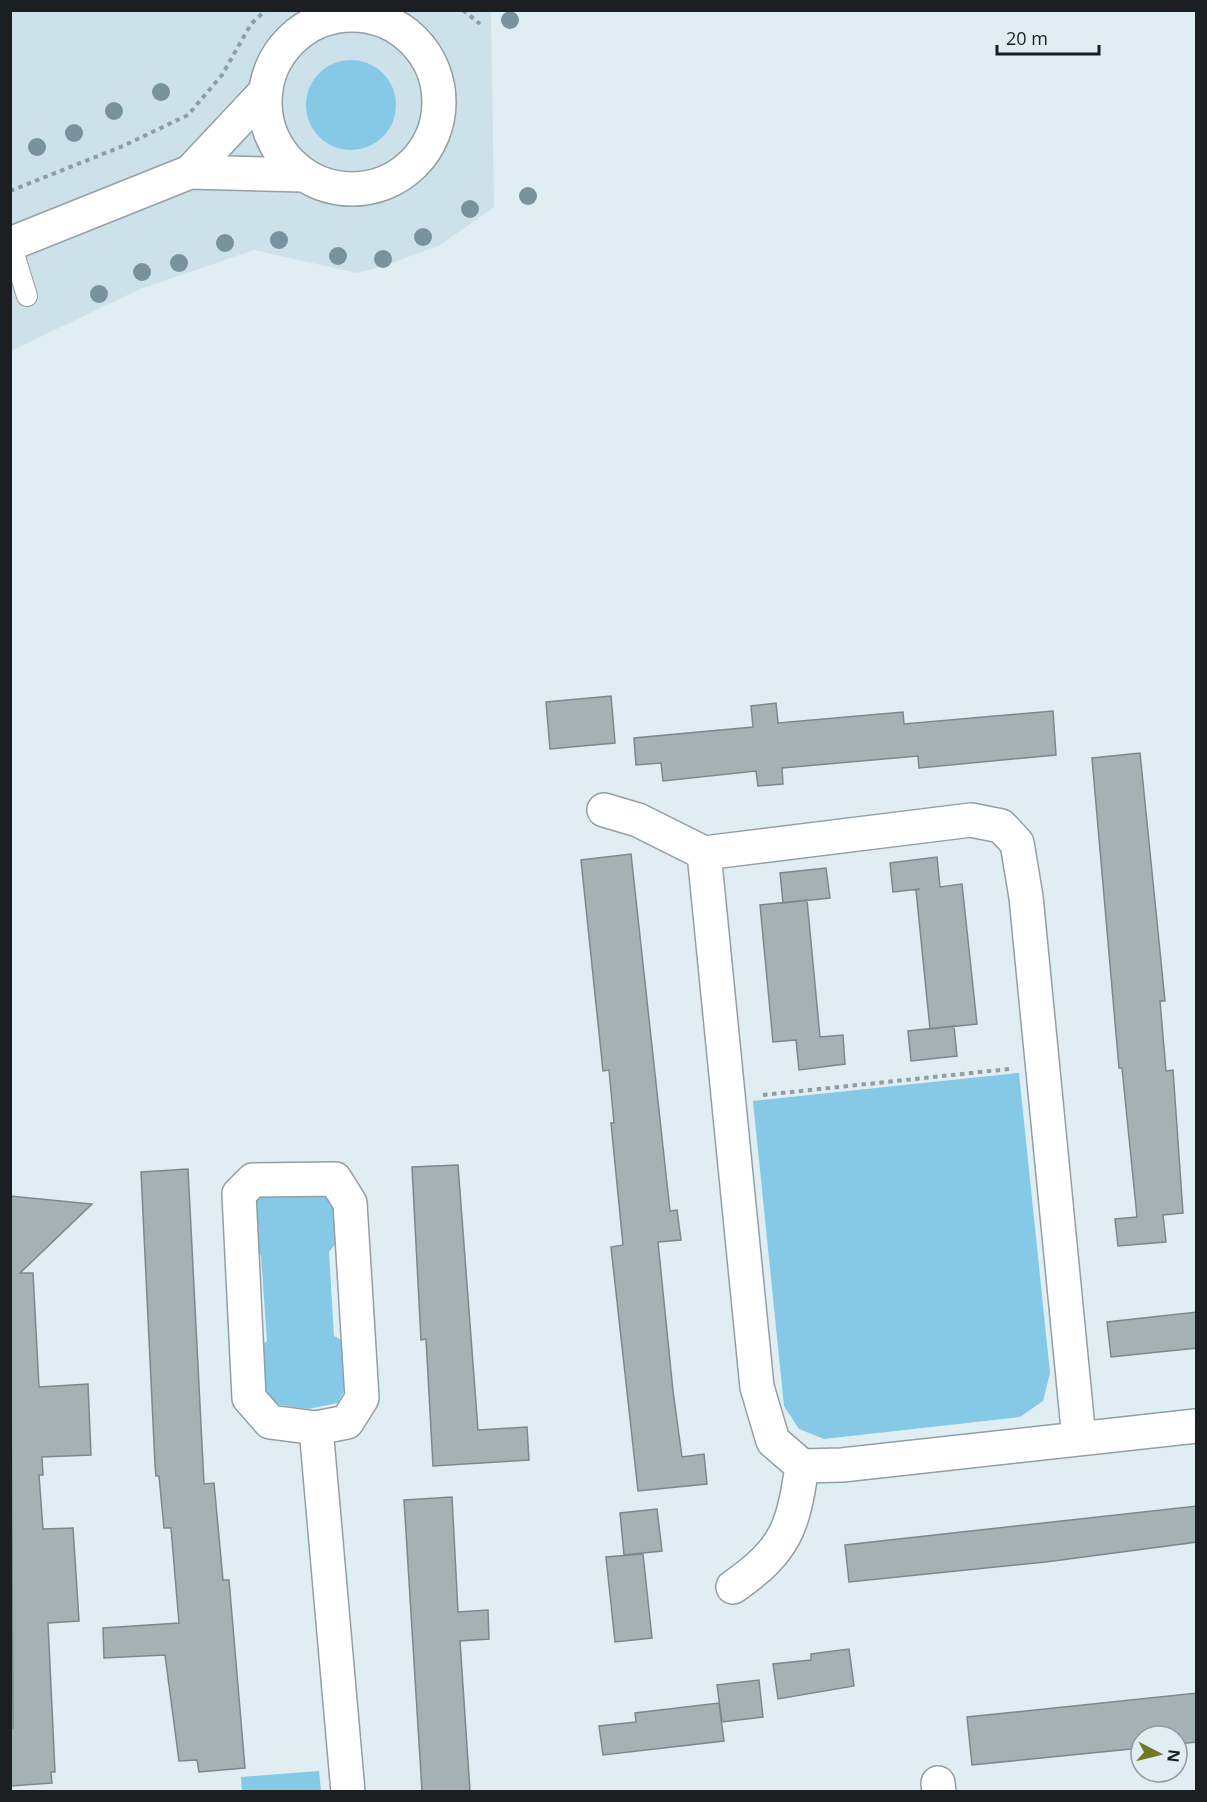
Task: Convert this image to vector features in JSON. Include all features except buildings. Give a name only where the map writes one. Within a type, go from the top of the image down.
[{"type":"street","points":[[332,14],[392,18],[414,40],[431,64],[438,91],[438,119],[428,146],[410,168],[386,183],[358,189],[330,187],[304,175],[286,159],[273,139],[266,116],[266,91],[273,66],[286,44],[306,28],[332,14]]},
{"type":"street","points":[[190,172],[266,91]]},
{"type":"street","points":[[11,244],[190,172],[304,175]]},
{"type":"street","points":[[604,810],[638,820],[704,853],[971,820],[1001,826],[1017,843],[1026,897],[1079,1439]]},
{"type":"street","points":[[704,853],[757,1387],[773,1441],[802,1466],[842,1465],[1197,1426]]},
{"type":"street","points":[[335,1179],[350,1203],[362,1398],[347,1422],[316,1428],[270,1422],[249,1398],[239,1194],[253,1180],[335,1179]]},
{"type":"street","points":[[316,1428],[348,1791]]},
{"type":"street","points":[[733,1587],[760,1569],[783,1540],[795,1514],[802,1466]]},
{"type":"lane","points":[[11,244],[27,296]]},
{"type":"path","points":[[10,191],[123,146],[188,115],[222,75],[251,24],[266,10]]},
{"type":"path","points":[[463,10],[480,24]]},
{"type":"path","points":[[728,1099],[1042,1065]]},
{"type":"shaded area","points":[[11,11],[491,11],[494,207],[440,245],[384,266],[357,273],[254,250],[140,289],[11,351]]},
{"type":"shaded area","points":[[351,60],[368,64],[383,73],[392,88],[396,105],[392,122],[383,137],[368,146],[351,150],[334,146],[319,137],[310,122],[306,105],[310,88],[319,73],[334,64]]},
{"type":"shaded area","points":[[1019,1073],[1050,1373],[1043,1401],[1020,1417],[824,1439],[799,1429],[784,1406],[753,1101]]},
{"type":"shaded area","points":[[317,1188],[337,1205],[340,1238],[329,1252],[334,1336],[348,1343],[350,1378],[338,1403],[308,1409],[274,1404],[258,1384],[256,1350],[267,1341],[261,1256],[254,1245],[251,1207],[264,1191]]},
{"type":"shaded area","points":[[319,1771],[321,1791],[242,1791],[241,1777]]}]
